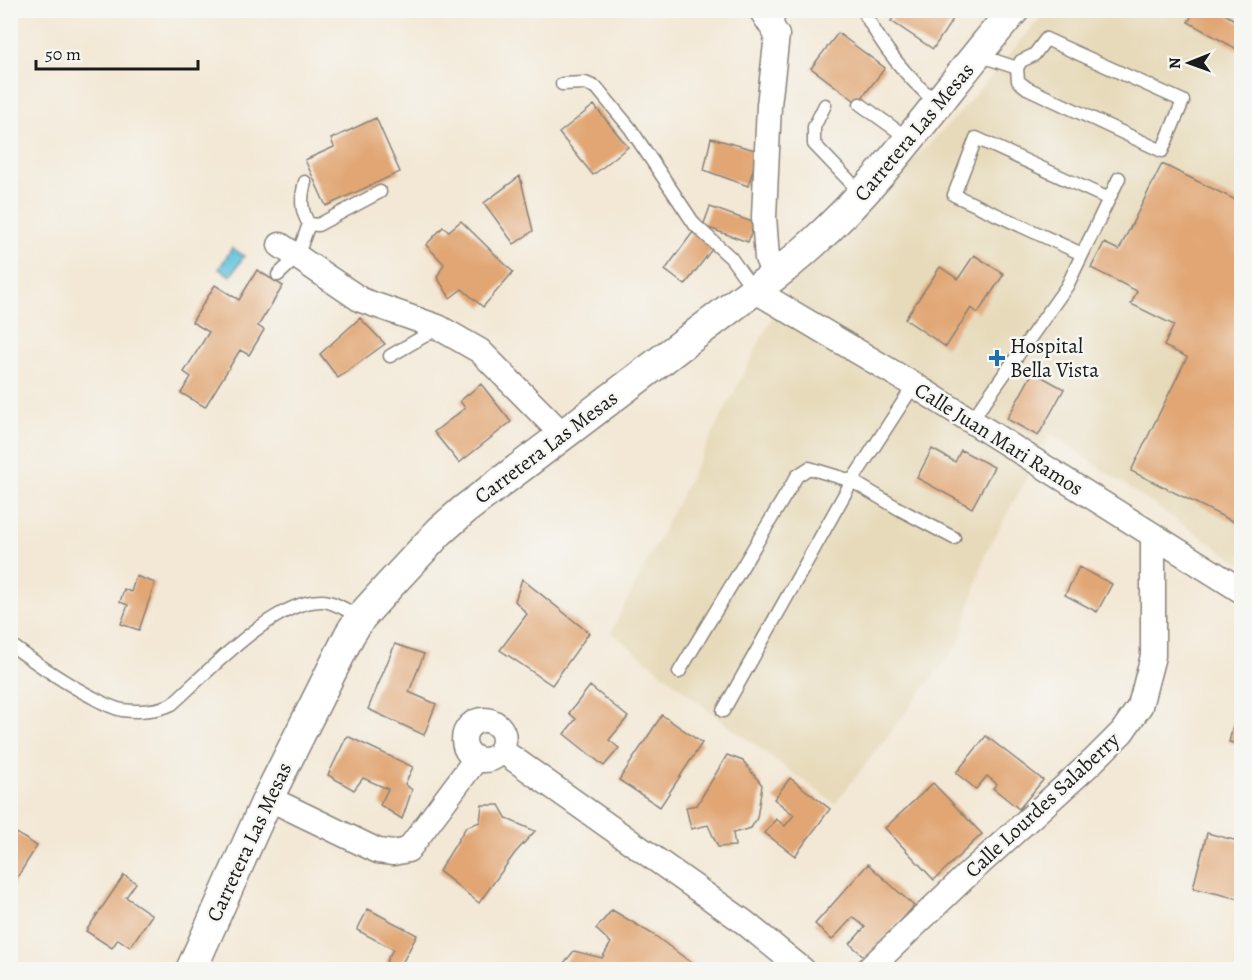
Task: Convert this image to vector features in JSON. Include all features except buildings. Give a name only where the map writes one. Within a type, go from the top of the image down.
[{"type":"street","points":[[761,10],[777,35],[769,105],[764,217],[766,258],[764,284]]},
{"type":"street","name":"Carretera Las Mesas","points":[[191,969],[268,798],[321,689],[361,617],[448,524],[562,434],[764,284],[843,216],[939,104],[978,55],[1005,14]]},
{"type":"street","points":[[289,251],[361,300],[438,327],[480,351],[562,434]]},
{"type":"street","name":"Calle Juan Mari Ramos","points":[[764,284],[914,385],[1153,536],[1237,583]]},
{"type":"street","name":"Calle Lourdes Salaberry","points":[[868,969],[1093,761],[1122,732],[1140,706],[1153,656],[1153,536]]},
{"type":"street","points":[[484,720],[497,724],[503,736],[501,750],[488,760],[476,759],[470,755],[464,743],[467,730],[477,721],[484,720]]},
{"type":"street","points":[[501,750],[744,922],[803,969]]},
{"type":"street","points":[[268,798],[378,851],[393,853],[408,850],[476,759]]},
{"type":"lane","points":[[777,35],[778,10]]},
{"type":"lane","points":[[863,10],[878,39],[892,57],[914,84],[939,104]]},
{"type":"lane","points":[[1046,39],[1183,101],[1162,151],[1027,88],[1018,81],[1017,68],[1021,62],[1034,55],[1046,39]]},
{"type":"lane","points":[[978,55],[1017,68]]},
{"type":"lane","points":[[562,84],[585,83],[597,88],[630,128],[695,225],[764,284]]},
{"type":"lane","points":[[860,104],[910,139]]},
{"type":"lane","points":[[825,105],[814,127],[814,144],[862,194]]},
{"type":"lane","points":[[1082,254],[954,195],[976,138],[1109,199]]},
{"type":"lane","points":[[971,421],[1067,286],[1119,178]]},
{"type":"lane","points":[[305,182],[302,209],[309,224]]},
{"type":"lane","points":[[309,224],[318,225],[380,192]]},
{"type":"lane","points":[[278,275],[289,251],[309,224]]},
{"type":"lane","points":[[390,356],[438,327]]},
{"type":"lane","points":[[723,711],[852,481],[914,385]]},
{"type":"lane","points":[[679,672],[797,476],[809,468],[852,481],[954,538]]},
{"type":"lane","points":[[10,644],[70,686],[100,701],[121,710],[149,710],[172,704],[251,635],[288,609],[305,603],[325,601],[361,617]]},
{"type":"shaded area","name":"Hospital Bella Vista","points":[[1046,11],[1241,11],[1241,564],[1050,434],[985,555],[959,643],[835,804],[722,721],[611,632],[791,281],[957,116]]},
{"type":"water","points":[[232,248],[244,256],[231,276],[219,269]]},
{"type":"place","name":"Hospital Bella Vista","points":[[997,358]]}]
